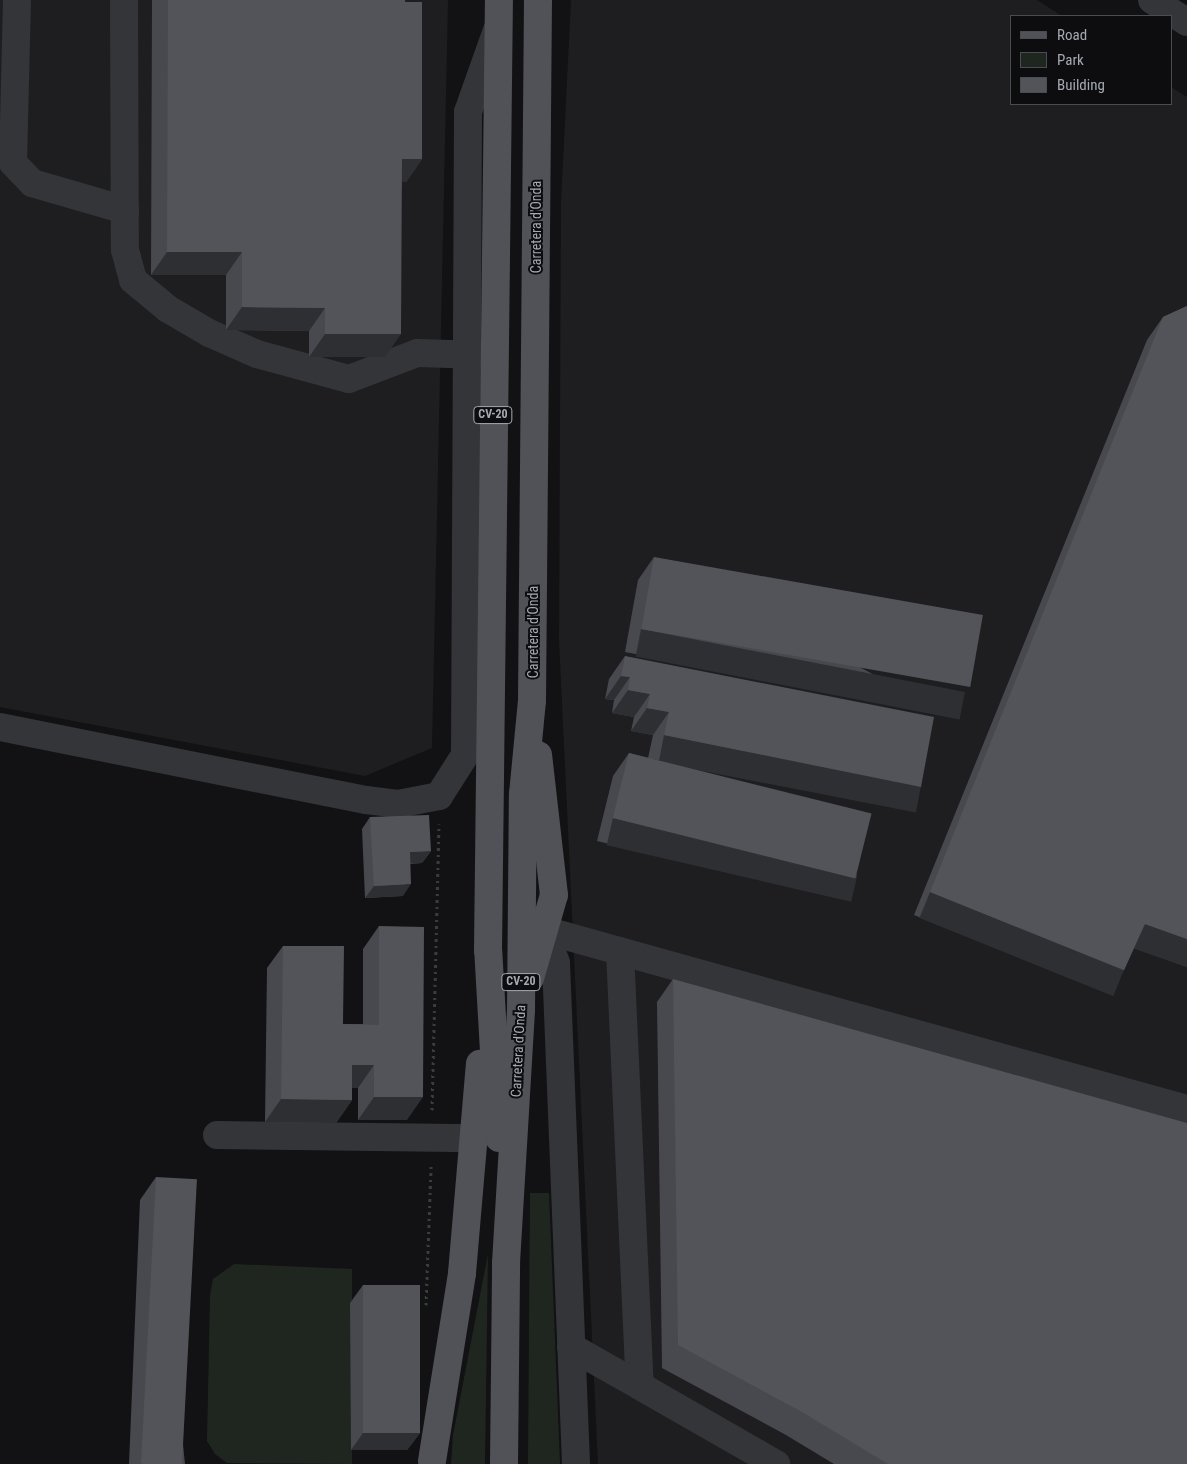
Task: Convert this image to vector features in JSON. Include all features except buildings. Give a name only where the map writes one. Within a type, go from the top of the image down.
[{"type":"main road","name":"Carretera d'Onda","points":[[499,0],[480,355],[488,950],[506,1263]]},
{"type":"main road","name":"Carretera d'Onda","points":[[504,1464],[506,1263],[521,1010],[522,794],[532,702],[538,0]]},
{"type":"main road","points":[[521,1010],[554,895],[532,702]]},
{"type":"main road","points":[[432,1463],[462,1273],[475,1138],[488,950]]},
{"type":"street","points":[[17,0],[13,163],[32,183],[125,210]]},
{"type":"street","points":[[124,0],[125,250],[133,280],[168,309],[256,354],[349,378],[416,353],[480,355]]},
{"type":"street","points":[[1152,0],[1187,22]]},
{"type":"street","name":"Carretera d'Onda","points":[[439,796],[465,755],[480,355]]},
{"type":"street","points":[[0,727],[366,800],[398,804],[439,796]]},
{"type":"street","points":[[544,930],[1187,1109]]},
{"type":"street","points":[[544,930],[556,963],[576,1464]]},
{"type":"street","points":[[620,951],[640,1386]]},
{"type":"street","points":[[217,1135],[475,1138]]},
{"type":"street","points":[[571,1347],[776,1464]]},
{"type":"path","points":[[426,1309],[432,1138],[439,796]]},
{"type":"shaded area","points":[[0,0],[448,0],[432,748],[365,776],[0,707]]},
{"type":"shaded area","points":[[571,0],[1037,0],[1060,15],[1010,15],[1010,105],[1172,105],[1172,88],[1187,97],[1187,1464],[598,1464],[559,639],[561,203]]},
{"type":"green space","points":[[530,1193],[549,1193],[560,1464],[528,1464]]},
{"type":"green space","points":[[488,1254],[485,1464],[451,1464],[453,1435]]},
{"type":"green space","points":[[234,1264],[352,1269],[352,1464],[227,1463],[215,1454],[207,1441],[210,1296],[213,1279]]}]
